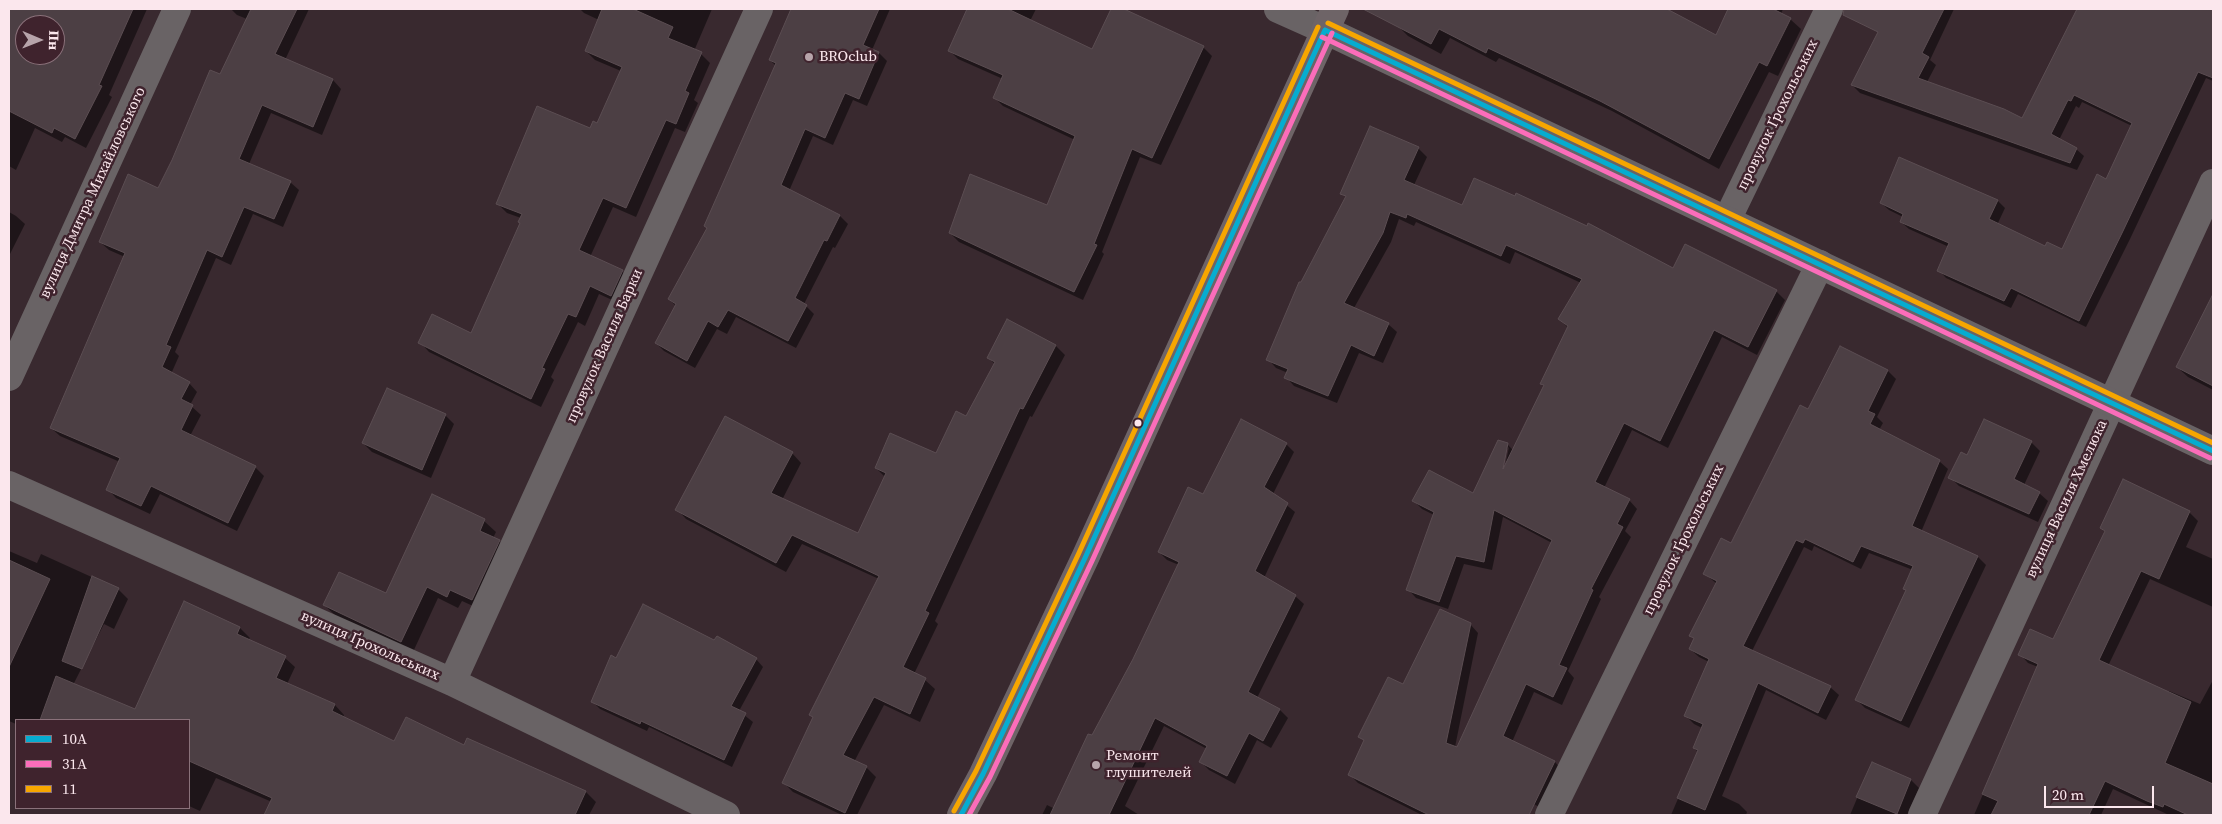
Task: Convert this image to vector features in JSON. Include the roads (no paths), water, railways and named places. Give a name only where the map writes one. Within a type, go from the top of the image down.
[{"type":"main road","points":[[961,815],[983,774],[1076,576],[1330,19]]},
{"type":"street","name":"вулиця Дмитра Михайловського","points":[[9,376],[177,9]]},
{"type":"street","name":"провулок Василя Барки","points":[[452,682],[759,9]]},
{"type":"street","points":[[1278,9],[1330,19],[1727,220],[2213,451]]},
{"type":"street","name":"провулок Ґрохольських","points":[[1727,220],[1829,9]]},
{"type":"street","name":"вулиця Василя Хмелюка","points":[[1922,815],[2213,183]]},
{"type":"street","name":"провулок Ґрохольських","points":[[1549,815],[1820,264]]},
{"type":"street","name":"вулиця Ґрохольських","points":[[9,486],[452,682],[726,815]]},
{"type":"place","name":"BROclub","points":[[809,57]]},
{"type":"place","name":"Ремонт глушителей","points":[[1096,765]]}]
